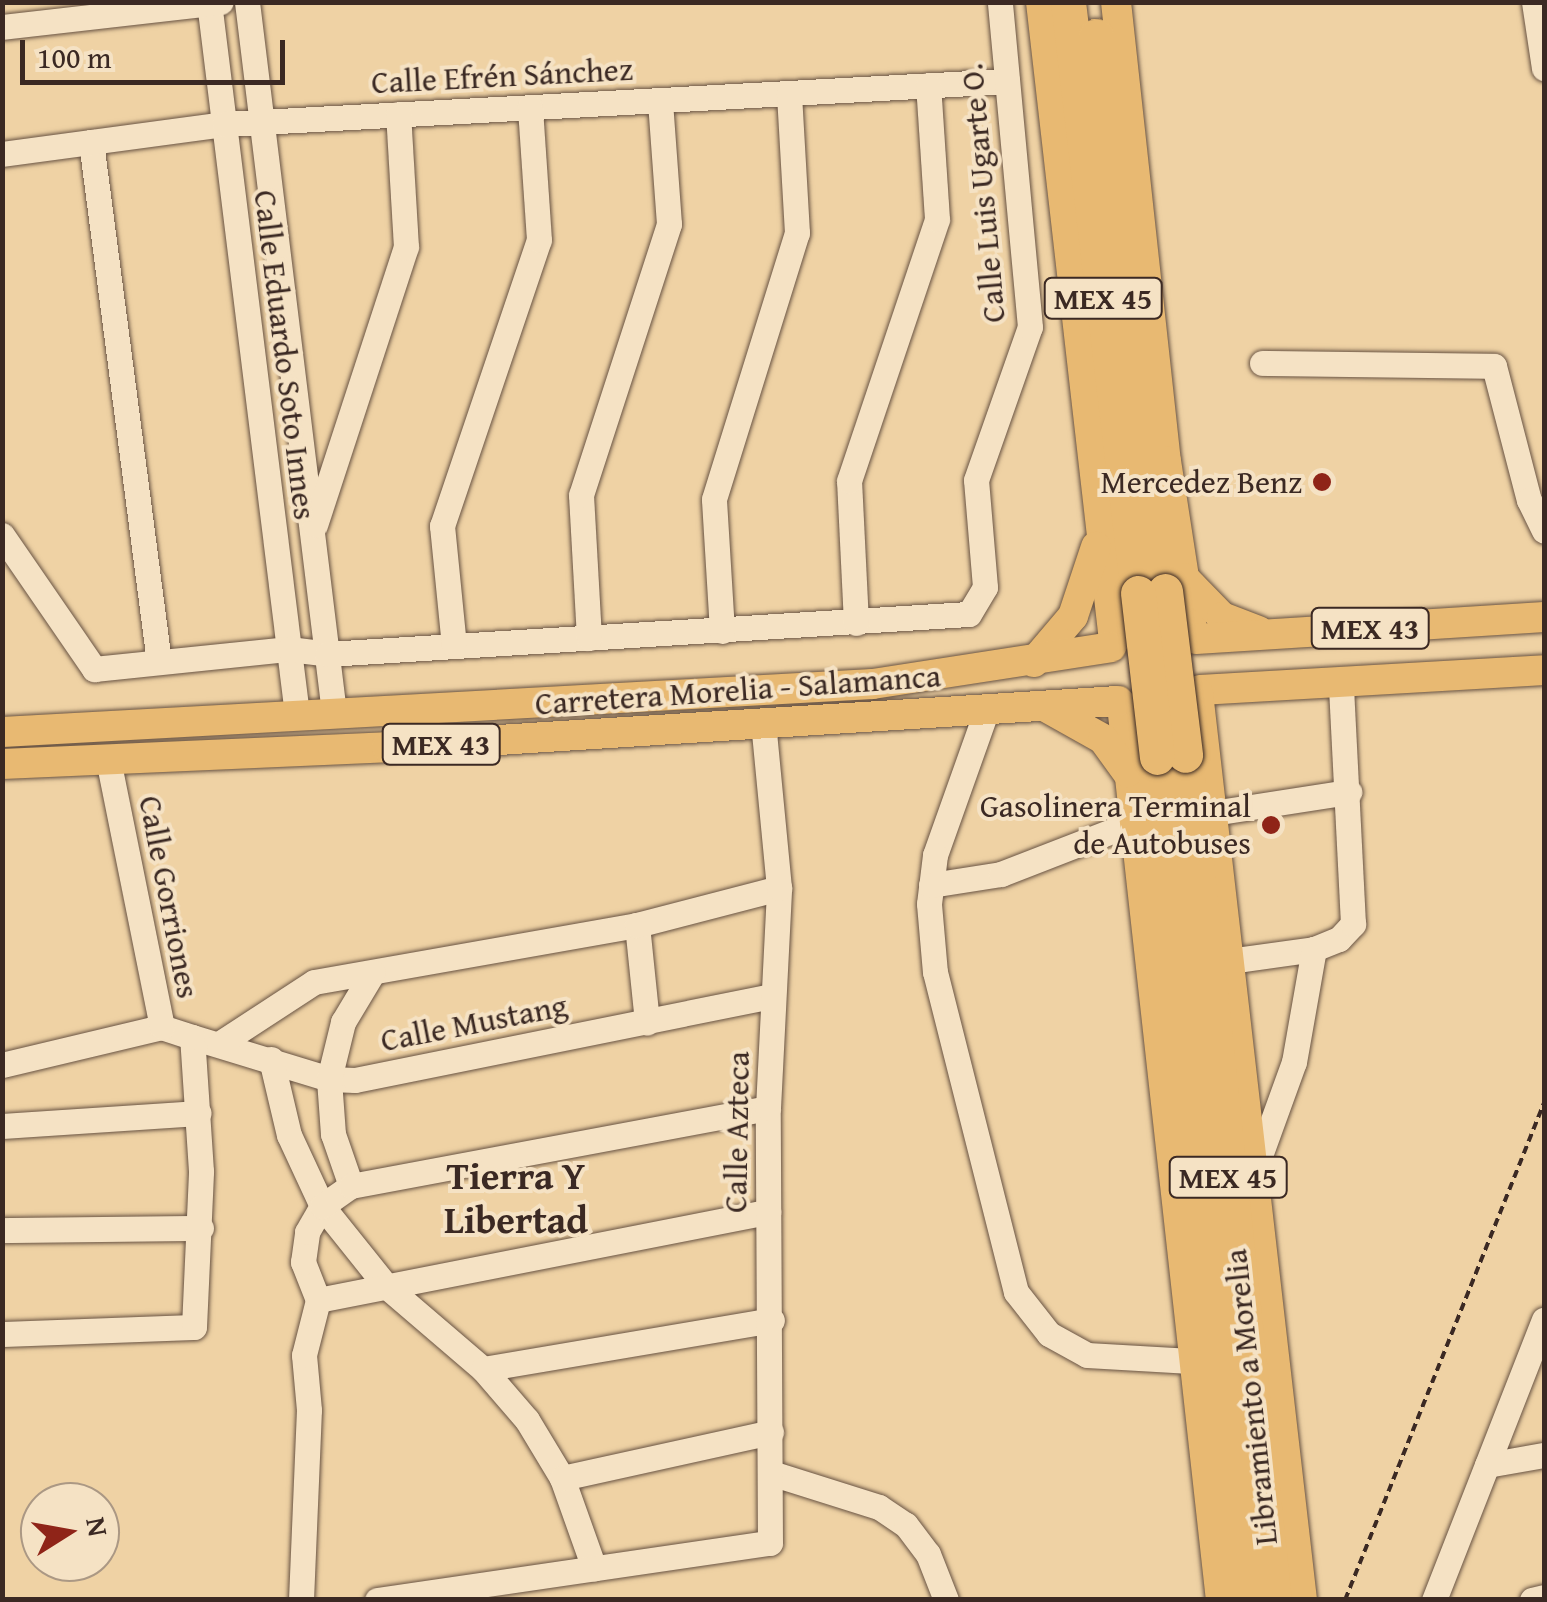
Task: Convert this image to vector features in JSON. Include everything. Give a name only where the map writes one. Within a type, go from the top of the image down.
[{"type":"highway","name":"Libramiento a Morelia","points":[[1068,2],[1162,587]]},
{"type":"highway","name":"Libramiento a Morelia","points":[[1092,2],[1183,756],[1274,1600]]},
{"type":"highway","name":"Libramiento a Morelia","points":[[1183,756],[1247,1600]]},
{"type":"main road","points":[[1041,2],[1112,644],[1106,672],[1120,703],[1135,822],[1191,1361],[1221,1600]]},
{"type":"main road","points":[[1116,2],[1162,587],[1194,637],[1205,664],[1183,756],[1212,813],[1302,1600]]},
{"type":"main road","points":[[1034,662],[1086,589],[1095,560],[1098,500]]},
{"type":"main road","points":[[1162,587],[1222,618],[1284,634],[1286,686],[1230,710],[1183,756]]},
{"type":"main road","name":"MEX 43","points":[[1112,644],[1134,623],[1152,618],[1178,624],[1194,637],[1544,617]]},
{"type":"main road","name":"Carretera Morelia - Salamanca","points":[[2,732],[873,684],[1034,662],[1112,644]]},
{"type":"main road","name":"MEX 43","points":[[1120,703],[1148,717],[1168,716],[1199,692],[1544,670]]},
{"type":"main road","name":"Carretera Morelia - Salamanca","points":[[2,764],[387,747],[1120,703]]},
{"type":"main road","points":[[1041,705],[1104,740],[1130,782]]},
{"type":"main road","points":[[298,716],[346,739],[387,747]]},
{"type":"street","points":[[2,27],[73,10],[221,2]]},
{"type":"street","points":[[247,2],[334,713]]},
{"type":"street","name":"Calle Luis Ugarte O.","points":[[856,622],[958,617],[977,607],[985,586],[976,480],[1030,327],[1000,2]]},
{"type":"street","points":[[1534,2],[1544,68]]},
{"type":"street","name":"Calle Eduardo Soto Innes","points":[[209,3],[298,716]]},
{"type":"street","name":"Calle Efrén Sánchez","points":[[2,154],[224,124],[1008,81]]},
{"type":"street","points":[[2,535],[94,669],[289,649],[327,654],[856,622],[849,481],[937,220],[928,86]]},
{"type":"street","points":[[722,630],[714,499],[797,233],[788,93]]},
{"type":"street","points":[[589,638],[581,495],[669,224],[660,100]]},
{"type":"street","points":[[454,646],[442,526],[539,240],[530,107]]},
{"type":"street","points":[[312,535],[406,246],[398,114]]},
{"type":"street","points":[[91,142],[159,662]]},
{"type":"street","points":[[1262,363],[1494,366],[1529,500],[1544,531]]},
{"type":"street","points":[[1229,961],[1314,949],[1340,939],[1353,924],[1342,683]]},
{"type":"street","points":[[987,709],[934,855],[931,885],[935,972],[1016,1292],[1049,1334],[1088,1355],[1191,1361]]},
{"type":"street","name":"Calle Azteca","points":[[594,1568],[770,1543],[772,1320],[768,1108],[779,888],[763,723]]},
{"type":"street","name":"Calle Gorriones","points":[[2,1334],[194,1326],[201,1228],[199,1113],[192,1037],[162,1027],[108,758]]},
{"type":"street","points":[[1212,813],[1349,792]]},
{"type":"street","points":[[931,885],[1002,874],[1135,822]]},
{"type":"street","points":[[220,1044],[314,982],[637,925],[779,888]]},
{"type":"street","points":[[637,925],[647,1022]]},
{"type":"street","points":[[1253,1175],[1294,1062],[1314,949]]},
{"type":"street","points":[[351,1186],[333,1134],[330,1079],[343,1022],[373,972]]},
{"type":"street","name":"Calle Mustang","points":[[192,1037],[330,1079],[356,1080],[772,996]]},
{"type":"street","points":[[2,1065],[162,1027]]},
{"type":"street","points":[[271,1059],[290,1134],[322,1206],[386,1286],[483,1369],[527,1420],[562,1478],[594,1568],[377,1600]]},
{"type":"street","points":[[301,1600],[309,1410],[304,1355],[318,1300],[303,1262],[307,1232],[322,1206],[351,1186],[768,1108]]},
{"type":"street","points":[[2,1126],[199,1113]]},
{"type":"street","points":[[318,1300],[768,1212]]},
{"type":"street","points":[[2,1230],[201,1228]]},
{"type":"street","points":[[483,1369],[772,1320]]},
{"type":"street","points":[[1434,1600],[1544,1320]]},
{"type":"street","points":[[562,1478],[771,1432]]},
{"type":"street","points":[[1487,1465],[1544,1455]]},
{"type":"street","points":[[771,1473],[879,1507],[906,1525],[928,1554],[946,1600]]},
{"type":"street","points":[[1532,1600],[1544,1597]]},
{"type":"path","points":[[1345,1600],[1544,1103]]},
{"type":"place","name":"Mercedez Benz","points":[[1322,482]]},
{"type":"place","name":"Gasolinera Terminal de Autobuses","points":[[1271,825]]},
{"type":"district","name":"Tierra Y Libertad","points":[[516,1198]]}]
